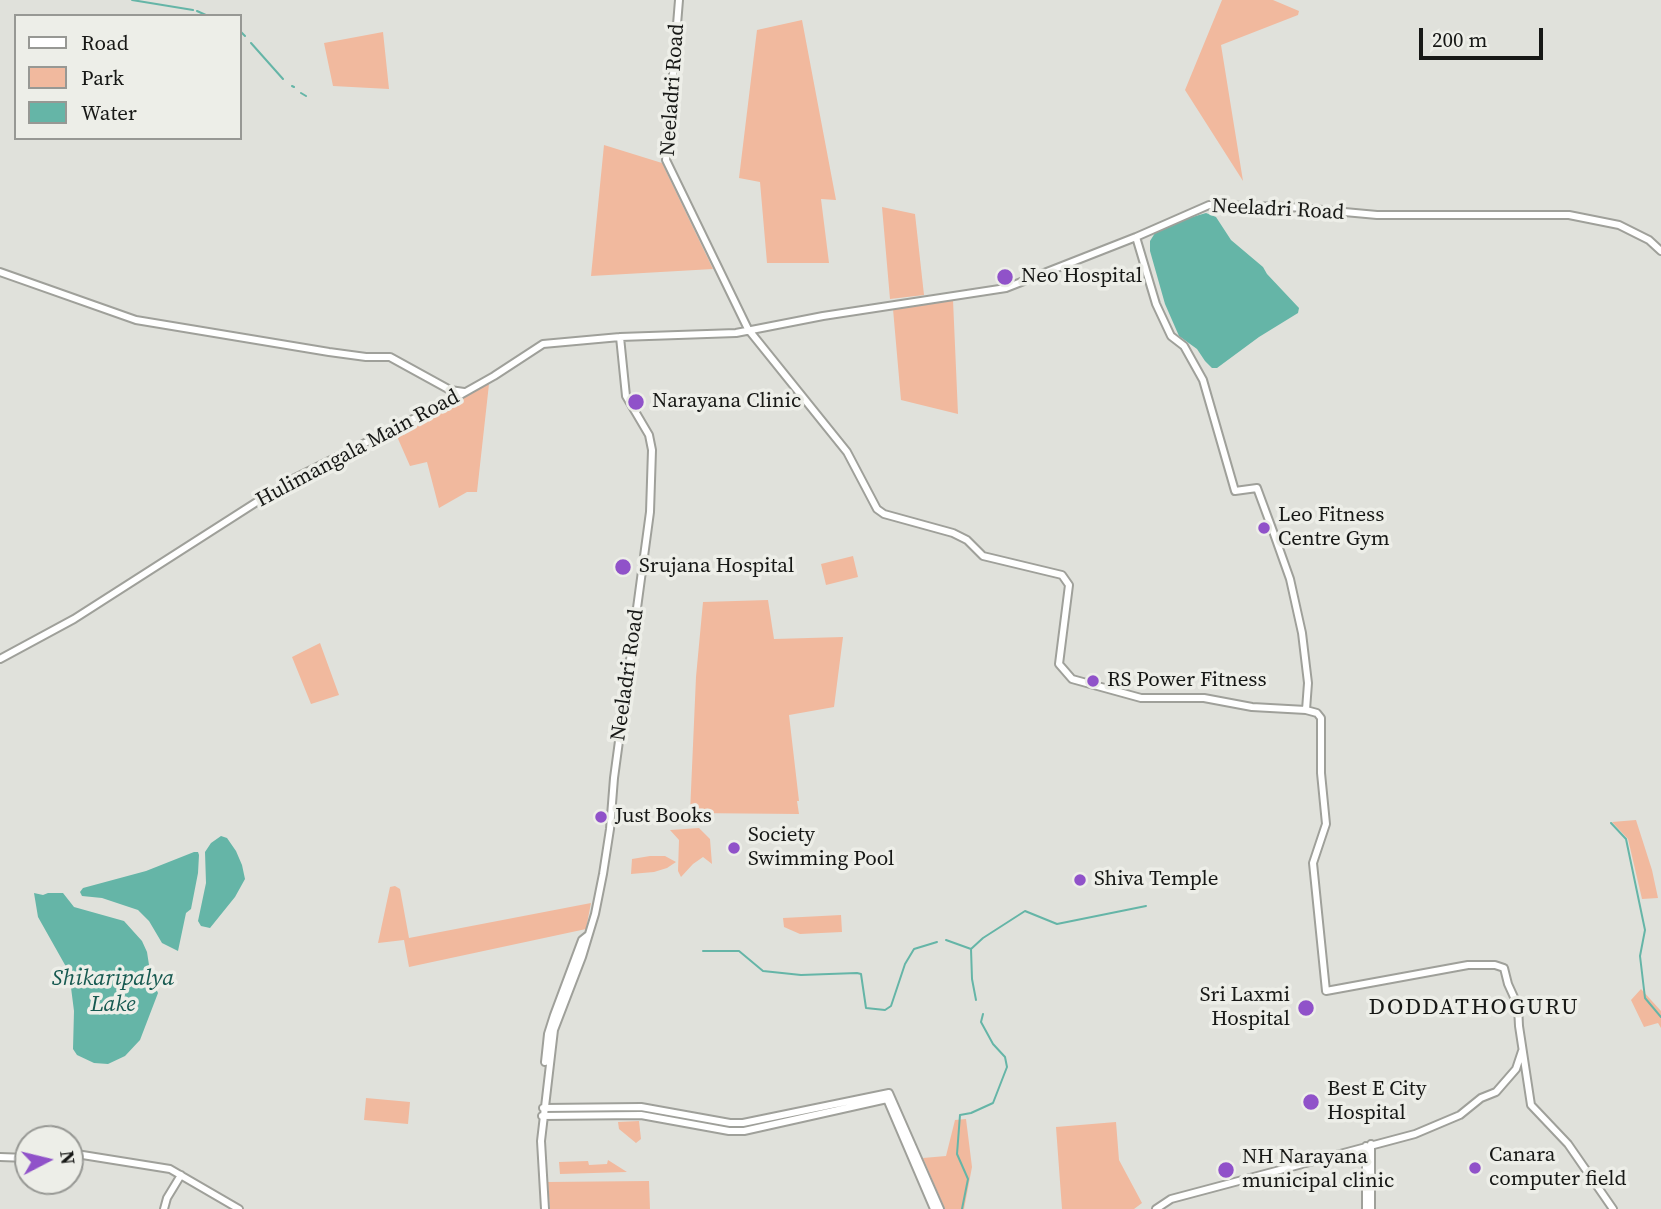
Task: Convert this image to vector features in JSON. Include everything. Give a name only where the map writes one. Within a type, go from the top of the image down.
[{"type":"street","name":"Neeladri Road","points":[[679,0],[666,160],[748,330]]},
{"type":"street","name":"Neeladri Road","points":[[543,1209],[542,1112],[548,1034],[598,902],[610,829],[614,778],[650,512],[652,450],[649,435],[626,396],[620,337],[736,332],[1006,288],[1209,205],[1290,207],[1364,214],[1576,215],[1619,225],[1649,240],[1661,251]]},
{"type":"street","points":[[1136,237],[1156,304],[1171,336],[1184,346],[1203,380],[1236,491],[1257,488],[1274,534],[1290,579],[1302,633],[1308,683],[1306,710]]},
{"type":"street","points":[[0,272],[136,320],[329,352],[390,357],[450,390],[464,392]]},
{"type":"street","points":[[748,330],[846,452],[877,509],[884,514],[953,533],[967,540],[983,556],[1062,575],[1069,585],[1059,664],[1072,679],[1141,698],[1204,698],[1252,707],[1317,713],[1321,718],[1321,773],[1326,824],[1313,863],[1326,991],[1468,965],[1495,965],[1504,968],[1518,1006],[1531,1105],[1567,1144],[1612,1209]]},
{"type":"street","name":"Hulimangala Main Road","points":[[0,659],[74,619],[291,480],[494,376],[543,344],[620,337]]},
{"type":"street","points":[[1156,1209],[1175,1198],[1415,1133],[1453,1118],[1481,1098],[1496,1092],[1516,1069],[1523,1049]]},
{"type":"street","points":[[542,1112],[641,1107],[743,1123],[889,1093],[940,1209]]},
{"type":"street","points":[[542,1112],[641,1115],[729,1131],[744,1131],[887,1099],[934,1209]]},
{"type":"street","points":[[1366,1209],[1368,1145]]},
{"type":"street","points":[[1368,1145],[1371,1209]]},
{"type":"street","points":[[84,1155],[157,1166],[181,1175],[239,1209]]},
{"type":"street","points":[[164,1209],[167,1198],[181,1175]]},
{"type":"green space","points":[[1222,0],[1273,0],[1299,11],[1298,15],[1221,45],[1243,181],[1185,90]]},
{"type":"green space","points":[[802,20],[836,200],[821,199],[829,263],[767,263],[760,182],[739,178],[757,30]]},
{"type":"green space","points":[[383,32],[389,89],[333,86],[324,43]]},
{"type":"green space","points":[[604,145],[662,163],[713,269],[591,276]]},
{"type":"green space","points":[[882,207],[915,214],[924,295],[890,299]]},
{"type":"green space","points":[[953,300],[958,414],[901,400],[893,309]]},
{"type":"green space","points":[[489,384],[477,492],[467,492],[439,508],[427,462],[410,466],[395,432]]},
{"type":"green space","points":[[853,556],[858,577],[826,585],[821,564]]},
{"type":"green space","points":[[768,600],[774,639],[843,637],[834,707],[789,715],[799,814],[690,813],[696,677],[703,602]]},
{"type":"green space","points":[[320,643],[339,695],[311,704],[292,657]]},
{"type":"green space","points":[[1636,820],[1658,898],[1642,899],[1628,839],[1612,822]]},
{"type":"green space","points":[[699,828],[710,839],[712,864],[703,857],[681,877],[678,871],[679,840],[670,830]]},
{"type":"green space","points":[[665,856],[676,862],[654,872],[631,874],[632,859]]},
{"type":"green space","points":[[390,887],[400,889],[409,938],[591,903],[586,929],[409,967],[404,940],[378,943]]},
{"type":"green space","points":[[841,915],[842,932],[800,934],[784,927],[783,918]]},
{"type":"green space","points":[[1641,989],[1661,1011],[1661,1028],[1658,1023],[1644,1027],[1631,1000]]},
{"type":"green space","points":[[366,1098],[410,1102],[408,1124],[364,1120]]},
{"type":"green space","points":[[966,1119],[972,1167],[964,1209],[945,1209],[923,1158],[946,1156],[955,1120]]},
{"type":"green space","points":[[639,1121],[641,1139],[636,1143],[619,1129],[618,1122]]},
{"type":"green space","points":[[1116,1122],[1119,1160],[1142,1203],[1134,1209],[1062,1209],[1056,1127]]},
{"type":"green space","points":[[608,1160],[627,1172],[560,1174],[559,1162],[588,1161],[589,1165],[607,1164]]},
{"type":"green space","points":[[649,1181],[650,1209],[550,1209],[548,1182]]},
{"type":"water","points":[[1206,213],[1216,217],[1231,240],[1263,267],[1299,308],[1298,313],[1217,368],[1212,368],[1197,349],[1179,336],[1165,304],[1150,251],[1150,241],[1155,233]]},
{"type":"water","name":"Shikaripalya Lake","points":[[221,836],[227,838],[236,851],[245,879],[235,897],[210,928],[201,926],[198,921],[206,883],[205,852],[211,843]]},
{"type":"water","name":"Shikaripalya Lake","points":[[194,852],[199,855],[198,873],[191,909],[186,913],[178,951],[162,943],[149,921],[138,910],[102,898],[82,896],[80,892],[83,888],[146,871]]},
{"type":"water","name":"Shikaripalya Lake","points":[[34,893],[63,893],[74,907],[124,921],[142,941],[147,952],[151,978],[158,993],[140,1040],[125,1056],[108,1064],[94,1063],[77,1055],[73,1049],[74,1011],[69,972],[38,917]]},
{"type":"waterway","points":[[132,0],[193,10]]},
{"type":"waterway","points":[[197,11],[204,14]]},
{"type":"waterway","points":[[242,33],[245,36]]},
{"type":"waterway","points":[[251,43],[283,79]]},
{"type":"waterway","points":[[301,93],[306,96]]},
{"type":"waterway","points":[[1611,823],[1626,839],[1645,930],[1640,956],[1645,998],[1661,1017]]},
{"type":"waterway","points":[[976,1000],[971,949],[1025,911],[1057,924],[1146,906]]},
{"type":"waterway","points":[[946,940],[971,949]]},
{"type":"waterway","points":[[703,951],[739,951],[763,971],[801,975],[861,974],[866,1008],[885,1010],[891,1006],[905,964],[914,949],[937,942]]},
{"type":"waterway","points":[[962,1209],[968,1179],[957,1154],[960,1115],[993,1103],[1007,1067],[1005,1057],[993,1044],[981,1022],[983,1014]]},
{"type":"place","name":"Neo Hospital","points":[[1005,277]]},
{"type":"place","name":"Narayana Clinic","points":[[636,402]]},
{"type":"place","name":"Leo Fitness Centre Gym","points":[[1264,528]]},
{"type":"place","name":"Srujana Hospital","points":[[623,567]]},
{"type":"place","name":"RS Power Fitness","points":[[1093,681]]},
{"type":"place","name":"Just Books","points":[[601,817]]},
{"type":"place","name":"Society Swimming Pool","points":[[734,848]]},
{"type":"place","name":"Shiva Temple","points":[[1080,880]]},
{"type":"place","name":"Sri Laxmi Hospital","points":[[1306,1008]]},
{"type":"place","name":"Best E City Hospital","points":[[1311,1102]]},
{"type":"place","name":"Canara computer field","points":[[1475,1168]]},
{"type":"place","name":"NH Narayana municipal clinic","points":[[1226,1170]]},
{"type":"district","name":"DODDATHOGURU","points":[[1474,1008]]}]
